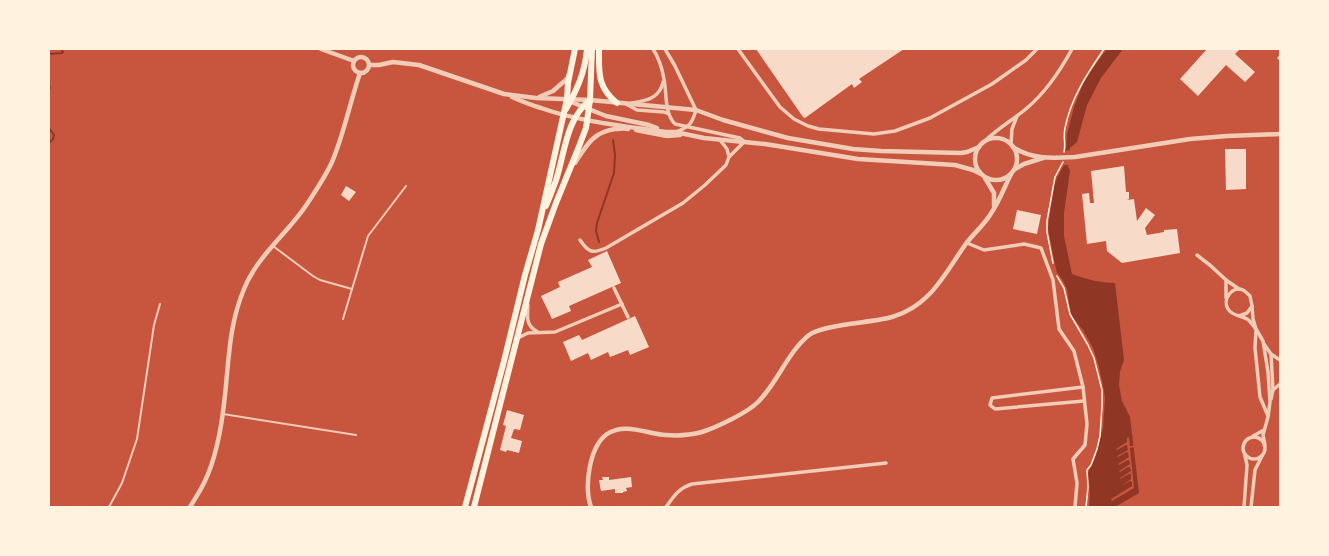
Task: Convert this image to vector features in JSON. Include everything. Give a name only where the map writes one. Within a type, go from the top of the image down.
[{"type":"highway","points":[[570,100],[572,63],[575,49]]},
{"type":"highway","points":[[465,507],[538,230],[564,114],[570,100],[580,84],[587,49]]},
{"type":"highway","points":[[474,507],[541,244],[588,119],[592,49]]},
{"type":"highway","points":[[599,49],[599,70],[602,88],[608,96],[617,103]]},
{"type":"highway","points":[[538,230],[557,178],[570,128],[582,106],[590,100]]},
{"type":"street","points":[[321,49],[354,61]]},
{"type":"street","points":[[653,49],[661,65],[670,119],[675,124],[740,138],[745,142]]},
{"type":"street","points":[[665,49],[675,66],[696,110],[694,119],[688,127],[675,132]]},
{"type":"street","points":[[738,49],[776,102],[794,119],[808,126],[819,129],[874,134],[895,131],[932,116],[992,84],[1026,60],[1037,49]]},
{"type":"street","points":[[504,94],[536,98],[590,100],[696,110],[723,120],[788,138],[853,149],[961,153],[979,147],[995,131],[1033,103],[1046,89],[1072,49]]},
{"type":"street","points":[[359,56],[364,56],[370,65],[368,70],[360,73],[354,69],[354,61],[359,56]]},
{"type":"street","points":[[370,65],[393,62],[419,65],[542,108],[575,117],[666,132],[675,132],[704,138],[807,150],[858,159],[945,164],[965,167],[989,179],[998,180],[1011,174]]},
{"type":"street","points":[[536,98],[553,91],[568,78],[572,63]]},
{"type":"street","points":[[190,507],[204,483],[214,456],[221,428],[233,322],[244,288],[272,245],[307,205],[331,163],[360,73]]},
{"type":"street","points":[[624,104],[650,99],[658,95],[662,88],[664,78]]},
{"type":"street","points":[[570,100],[606,116],[649,125],[666,132]]},
{"type":"street","points":[[624,104],[637,110],[664,112],[669,114]]},
{"type":"street","points":[[591,507],[588,497],[588,481],[594,451],[607,434],[622,429],[666,435],[693,434],[708,430],[746,411],[758,402],[795,349],[810,334],[829,328],[892,317],[912,309],[928,297],[994,208],[1014,170],[1017,156],[1012,145],[1012,129],[1018,115]]},
{"type":"street","points":[[569,171],[589,142],[600,133],[625,128],[667,136],[685,134]]},
{"type":"street","points":[[985,141],[990,139],[1001,139],[1012,145],[1020,152],[1028,155],[1045,158],[1058,158],[1075,157],[1190,139],[1280,134]]},
{"type":"street","points":[[720,140],[727,149],[729,156]]},
{"type":"street","points":[[580,240],[586,249],[599,251],[683,203],[726,165],[729,156],[736,148],[745,142]]},
{"type":"street","points":[[979,147],[975,157],[975,163],[994,193],[994,208]]},
{"type":"street","points":[[1014,170],[1024,164],[1045,158]]},
{"type":"street","points":[[967,243],[984,250],[1024,244],[1041,248],[1053,280],[1059,329],[1074,351],[1083,387],[1088,424],[1085,445],[1073,458],[1077,482],[1076,507]]},
{"type":"street","points":[[1197,255],[1226,280],[1250,296],[1256,329],[1255,348],[1260,397],[1268,417]]},
{"type":"street","points":[[1226,280],[1227,307],[1232,313],[1247,319],[1256,329],[1270,354],[1273,390],[1264,430],[1264,452],[1255,470],[1251,507]]},
{"type":"street","points":[[614,288],[628,317]]},
{"type":"street","points":[[1226,299],[1229,293],[1239,289]]},
{"type":"street","points":[[529,293],[527,316],[528,323],[532,329],[539,333]]},
{"type":"street","points":[[518,338],[528,334],[555,332],[622,304]]},
{"type":"street","points":[[1239,316],[1247,313],[1252,306]]},
{"type":"street","points":[[1263,341],[1268,372],[1270,402]]},
{"type":"street","points":[[1270,354],[1280,360]]},
{"type":"street","points":[[1273,390],[1280,384]]},
{"type":"street","points":[[1083,387],[992,398],[990,405],[995,409],[1084,400]]},
{"type":"street","points":[[1244,507],[1247,465],[1243,452],[1243,444],[1248,438],[1264,430]]},
{"type":"street","points":[[1252,437],[1261,440],[1264,445]]},
{"type":"street","points":[[1245,455],[1250,459],[1257,459],[1262,455]]},
{"type":"street","points":[[667,506],[680,489],[692,484],[886,463]]},
{"type":"lane","points":[[343,319],[368,236],[406,186]]},
{"type":"lane","points":[[272,245],[320,280],[352,289]]},
{"type":"lane","points":[[110,507],[122,483],[137,439],[154,325],[160,304]]},
{"type":"lane","points":[[222,414],[356,435]]},
{"type":"path","points":[[1065,143],[1063,136],[1073,100],[1086,74],[1104,49]]},
{"type":"path","points":[[1054,266],[1046,227],[1055,177]]},
{"type":"path","points":[[1056,273],[1064,288],[1070,314],[1092,353],[1102,390],[1100,436],[1093,460],[1088,470],[1088,500],[1086,507]]},
{"type":"shaded area","points":[[1107,49],[1123,49],[1101,78],[1087,105],[1077,142],[1070,148],[1068,166],[1070,171],[1064,213],[1064,236],[1072,274],[1083,278],[1115,283],[1124,360],[1120,372],[1119,385],[1122,401],[1130,417],[1139,493],[1115,507],[1089,507],[1090,494],[1088,473],[1095,458],[1103,428],[1105,398],[1099,367],[1093,348],[1083,330],[1071,315],[1067,289],[1057,273],[1048,228],[1054,186],[1064,165],[1064,152],[1066,149],[1067,134],[1074,107],[1085,79]]},
{"type":"pier","points":[[1072,150],[1070,165],[1062,165],[1063,151]]},
{"type":"pier","points":[[1129,437],[1130,446],[1134,446],[1130,448],[1134,488],[1112,501],[1111,499],[1132,486],[1132,482],[1130,481],[1121,486],[1131,479],[1131,474],[1120,479],[1131,471],[1130,467],[1120,472],[1119,471],[1130,464],[1129,460],[1119,465],[1118,464],[1129,457],[1128,453],[1127,452],[1118,457],[1117,456],[1128,450],[1127,445],[1117,450],[1116,449],[1127,442],[1127,438]]},
{"type":"building","points":[[756,49],[904,49],[859,79],[862,82],[854,88],[852,84],[805,118]]},
{"type":"building","points":[[1207,49],[1240,49],[1235,54],[1255,72],[1245,82],[1226,65],[1198,96],[1180,79]]},
{"type":"building","points":[[1225,149],[1246,149],[1246,189],[1226,190]]},
{"type":"building","points":[[1124,166],[1126,192],[1129,192],[1129,199],[1127,200],[1134,199],[1137,221],[1146,208],[1155,215],[1145,228],[1147,235],[1164,232],[1164,230],[1177,229],[1180,253],[1122,263],[1107,251],[1106,241],[1087,244],[1082,194],[1089,193],[1090,203],[1094,203],[1091,171]]},
{"type":"building","points":[[346,186],[356,192],[349,201],[341,195]]},
{"type":"building","points":[[1017,210],[1041,215],[1037,234],[1013,229]]},
{"type":"building","points":[[607,251],[621,283],[569,306],[571,311],[552,319],[541,296],[560,287],[558,282],[592,267],[588,260]]},
{"type":"building","points":[[635,316],[649,347],[630,355],[628,350],[610,357],[608,352],[591,360],[588,353],[571,361],[563,342],[579,335],[582,340]]},
{"type":"building","points":[[507,410],[524,415],[520,430],[514,429],[511,438],[522,441],[519,453],[500,450],[506,426],[503,425]]},
{"type":"building","points":[[602,477],[609,477],[609,480],[631,477],[632,487],[626,488],[627,491],[623,493],[615,493],[615,489],[601,491],[599,480],[603,480]]},
{"type":"waterway","points":[[49,54],[62,53],[63,52],[61,49]]},
{"type":"waterway","points":[[49,85],[49,89]]},
{"type":"waterway","points":[[49,128],[54,135],[53,139],[49,143]]},
{"type":"waterway","points":[[599,242],[596,231],[597,223],[614,173],[615,155],[613,140]]}]
